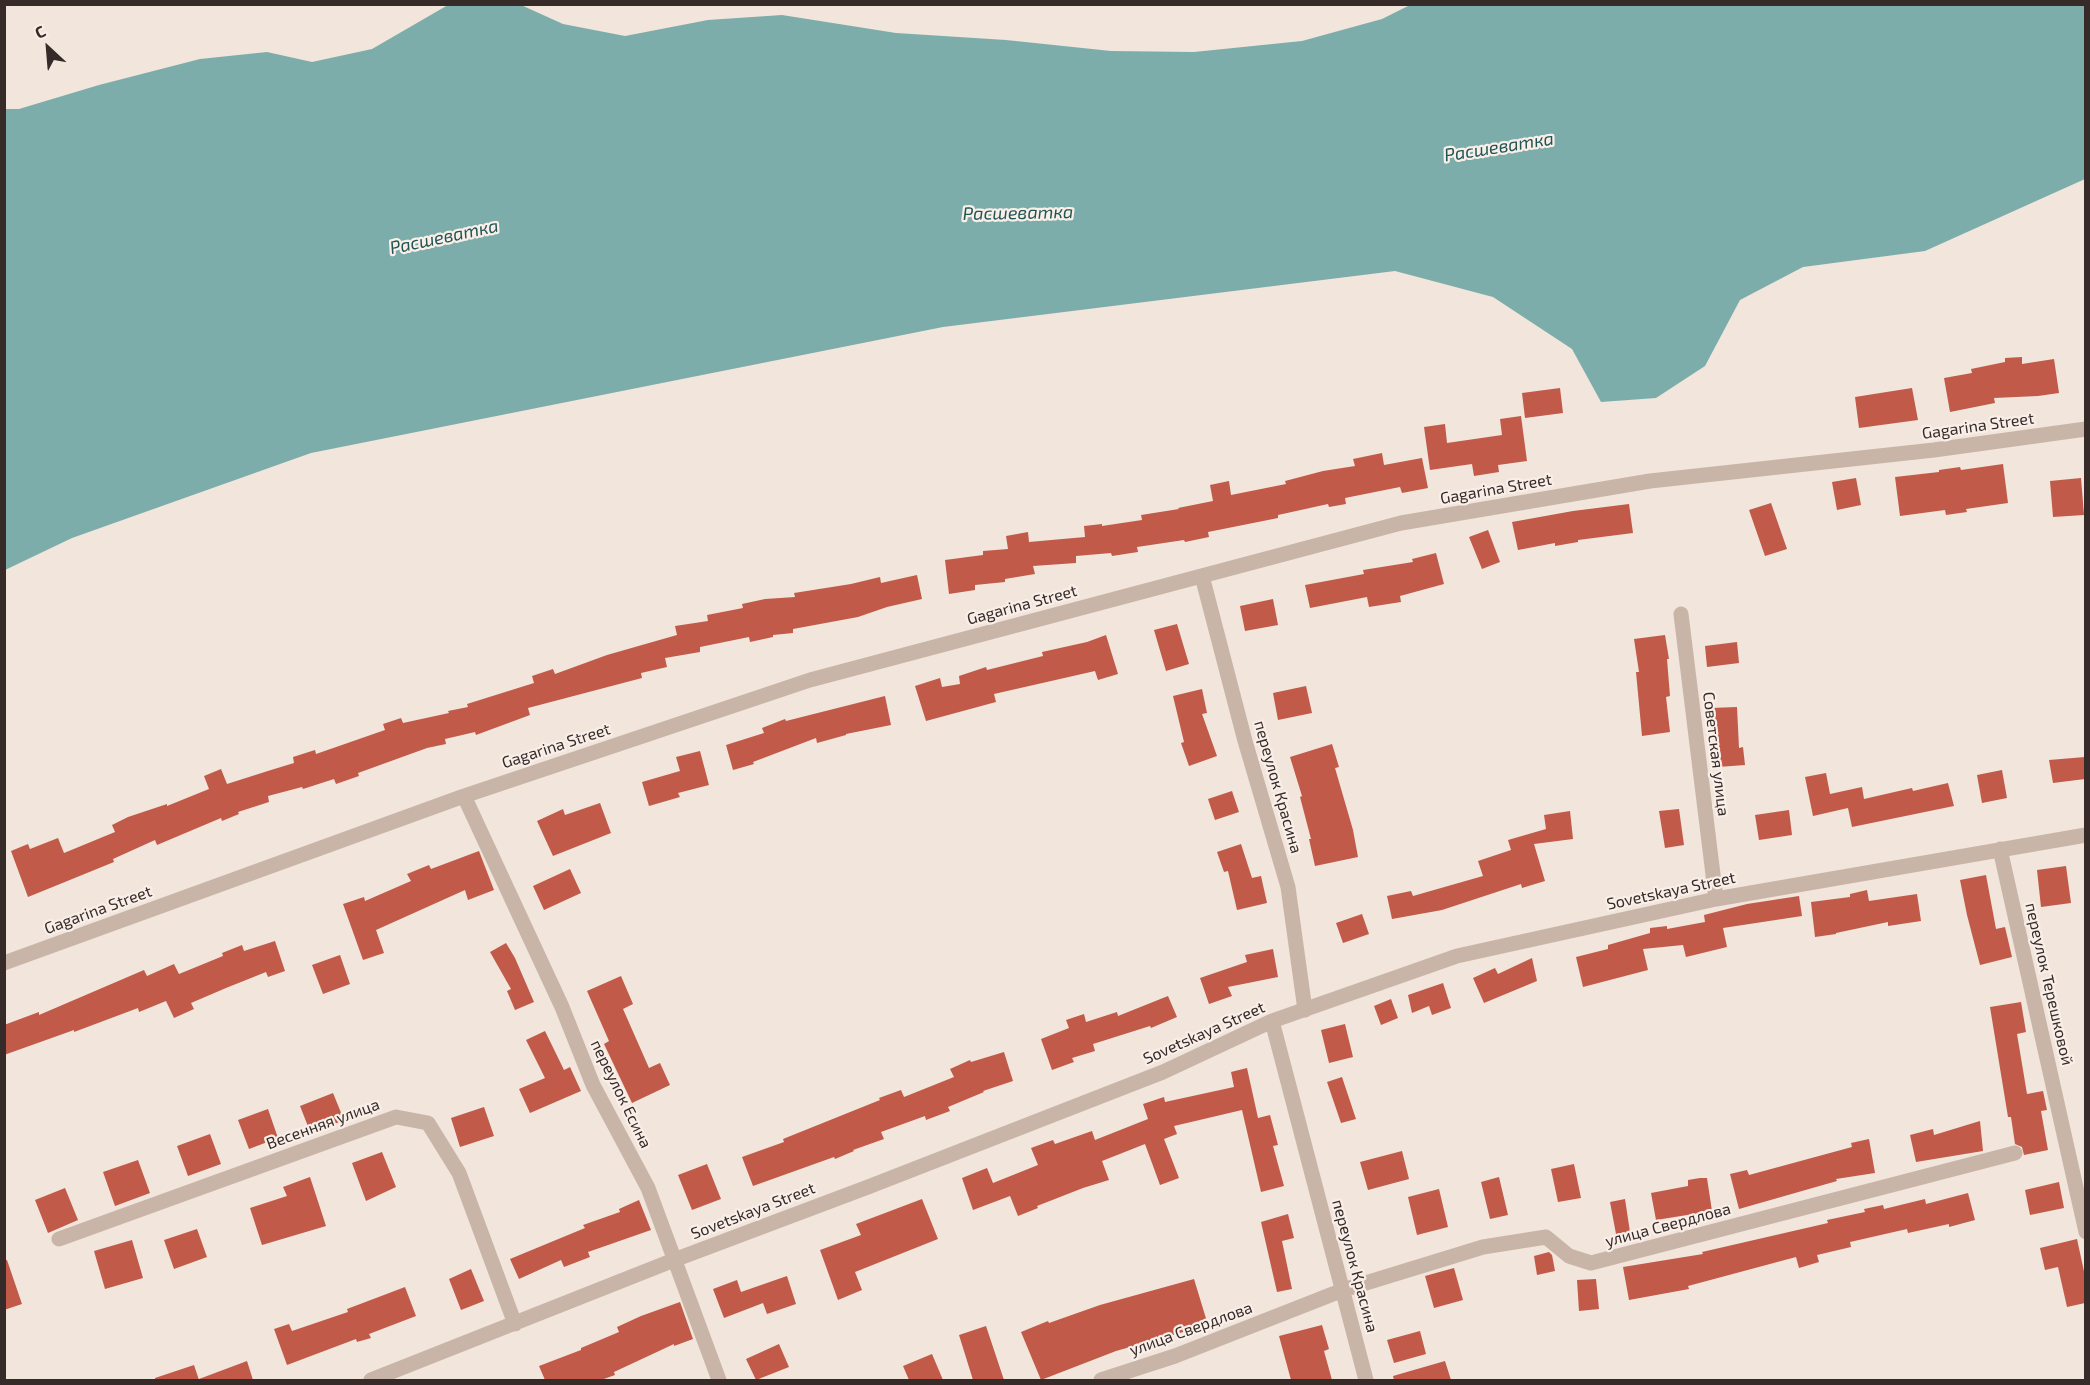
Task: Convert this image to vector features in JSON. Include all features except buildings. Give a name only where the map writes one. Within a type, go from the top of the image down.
[{"type":"street","name":"Gagarina Street","points":[[4,963],[464,796],[810,680],[1401,524],[1650,481],[1934,450],[2085,429]]},
{"type":"street","name":"переулок Красина","points":[[1202,576],[1245,741],[1288,887],[1305,1010]]},
{"type":"street","name":"Советская улица","points":[[1681,614],[1716,899]]},
{"type":"street","name":"переулок Есина","points":[[464,796],[562,1007],[593,1085],[648,1188],[719,1380]]},
{"type":"street","name":"Sovetskaya Street","points":[[370,1380],[1163,1072],[1272,1021],[1457,956],[1716,899],[2085,835]]},
{"type":"street","name":"переулок Терешковой","points":[[2000,849],[2085,1232]]},
{"type":"street","name":"переулок Красина","points":[[1272,1021],[1366,1380]]},
{"type":"street","name":"Весенняя улица","points":[[59,1239],[396,1117],[407,1119],[428,1123],[459,1173],[515,1324]]},
{"type":"street","name":"улица Свердлова","points":[[1101,1380],[1175,1356],[1343,1290],[1483,1247],[1546,1237],[1569,1256],[1591,1263],[2015,1153]]},
{"type":"water","name":"Расшеватка","points":[[1412,4],[2085,5],[2085,179],[1925,251],[1803,267],[1740,300],[1705,366],[1656,398],[1601,402],[1572,349],[1493,297],[1395,271],[943,327],[311,453],[72,538],[5,570],[5,109],[19,109],[99,85],[200,59],[267,52],[312,62],[372,49],[448,5],[521,5],[563,24],[625,36],[708,20],[782,15],[896,33],[1006,40],[1111,51],[1194,52],[1302,41],[1382,19]]}]
